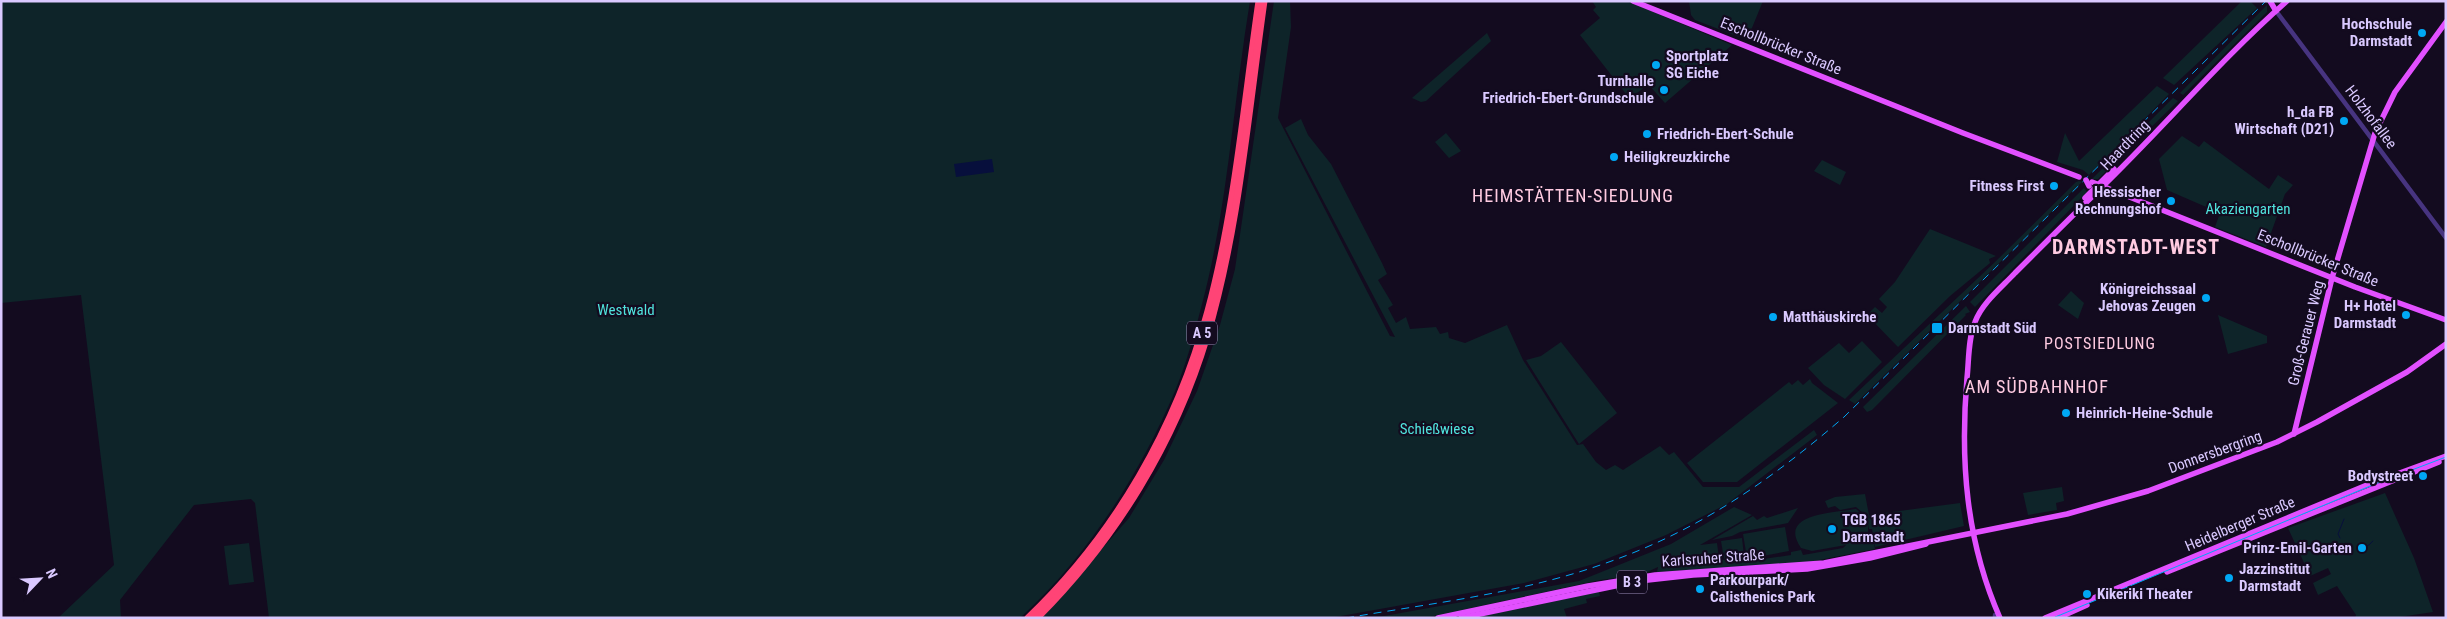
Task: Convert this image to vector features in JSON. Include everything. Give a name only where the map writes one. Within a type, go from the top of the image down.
[{"type":"highway","name":"A 5","points":[[1028,618],[1075,568],[1124,502],[1162,435],[1186,381],[1206,321],[1220,260],[1259,1]]},
{"type":"highway","name":"A 5","points":[[1036,618],[1082,569],[1130,502],[1166,440],[1195,372],[1216,305],[1227,254],[1264,1]]},
{"type":"main road","name":"Eschollbrücker Straße","points":[[1633,1],[2332,278],[2446,320]]},
{"type":"main road","name":"Haardtring","points":[[1980,310],[2062,226],[2090,182],[2273,6],[2287,1]]},
{"type":"main road","name":"Groß-Gerauer Weg","points":[[2296,433],[2332,278],[2373,140],[2399,88],[2429,43],[2446,23]]},
{"type":"main road","points":[[1997,617],[1981,577],[1971,533],[1967,501],[1963,446],[1970,332],[1980,310],[1994,291],[2090,193],[2090,182]]},
{"type":"main road","name":"Donnersbergring","points":[[1971,533],[2067,514],[2148,491],[2202,469],[2248,455],[2308,427],[2407,372],[2446,344]]},
{"type":"main road","points":[[2299,419],[2308,427]]},
{"type":"main road","name":"Heidelberger Straße","points":[[2045,618],[2446,457]]},
{"type":"main road","name":"Heidelberger Straße","points":[[2058,618],[2385,481]]},
{"type":"main road","name":"Karlsruher Straße","points":[[1438,618],[1632,578],[1721,569],[1818,564],[1971,533]]},
{"type":"main road","name":"Karlsruher Straße","points":[[1461,618],[1639,581],[1708,574],[1786,571],[1831,566],[1920,546],[1932,541]]},
{"type":"street","name":"Holzhofallee","points":[[2273,6],[2446,238]]},
{"type":"green space","name":"Westwald","points":[[1,1],[1250,1],[1218,232],[1201,308],[1190,350],[1179,381],[1145,453],[1110,513],[1068,568],[1020,618],[269,618],[255,503],[251,499],[194,505],[120,600],[121,618],[58,618],[114,565],[81,295],[1,303]]},
{"type":"green space","name":"Schießwiese","points":[[1274,1],[1290,1],[1291,27],[1278,118],[1390,336],[1395,337],[1285,128],[1301,119],[1308,135],[1331,164],[1382,263],[1387,274],[1378,280],[1393,305],[1388,308],[1396,323],[1406,317],[1410,329],[1436,327],[1440,334],[1448,332],[1449,338],[1465,343],[1507,325],[1523,360],[1577,445],[1583,444],[1596,462],[1606,470],[1615,465],[1623,470],[1660,446],[1669,455],[1674,452],[1703,487],[1739,487],[1814,430],[1817,435],[1727,504],[1666,535],[1594,564],[1524,583],[1330,618],[1041,618],[1129,518],[1164,460],[1197,391],[1220,325],[1235,269]]},
{"type":"green space","name":"Sportplatz SG Eiche","points":[[1592,1],[1627,1],[1732,45],[1665,103],[1648,84],[1630,99],[1580,35],[1600,18],[1593,10],[1596,7]]},
{"type":"green space","points":[[1689,1],[1763,1],[1747,40],[1695,20],[1691,15]]},
{"type":"green space","points":[[2242,1],[2250,1],[2257,8],[2174,85],[2163,78]]},
{"type":"green space","points":[[2267,5],[2267,12],[2183,95],[2180,93]]},
{"type":"green space","points":[[1487,33],[1491,41],[1426,101],[1421,102],[1412,98]]},
{"type":"green space","points":[[2157,86],[2169,94],[2089,175],[2083,170],[2057,162],[2065,133],[2079,161]]},
{"type":"green space","points":[[2173,98],[2178,101],[2098,179],[2092,179]]},
{"type":"green space","points":[[1446,133],[1461,151],[1449,158],[1435,142]]},
{"type":"green space","name":"Akaziengarten","points":[[2182,136],[2199,147],[2204,141],[2269,189],[2278,175],[2293,185],[2285,194],[2266,247],[2215,227],[2220,213],[2167,190],[2159,159]]},
{"type":"green space","points":[[1822,160],[1846,172],[1840,185],[1814,171]]},
{"type":"green space","points":[[2076,182],[2082,182],[1855,404],[1849,400],[1995,262]]},
{"type":"green space","points":[[2084,188],[2087,192],[1975,307],[1970,302]]},
{"type":"green space","points":[[1930,229],[1996,256],[1989,259],[1990,263],[1950,296],[1898,347],[1867,315],[1875,307],[1882,313],[1887,307],[1879,299],[1895,282]]},
{"type":"green space","points":[[2071,291],[2084,303],[2078,319],[2058,305]]},
{"type":"green space","points":[[1966,306],[1970,312],[1965,314],[1872,410],[1867,412],[1863,407]]},
{"type":"green space","points":[[2218,315],[2267,336],[2267,343],[2228,354]]},
{"type":"green space","points":[[1862,341],[1882,362],[1845,399],[1824,385],[1808,368],[1839,343],[1849,353]]},
{"type":"green space","points":[[1561,342],[1617,413],[1579,444],[1526,360],[1541,356]]},
{"type":"green space","points":[[1810,379],[1812,383],[1838,403],[1737,482],[1703,482],[1687,463],[1789,382],[1792,385],[1798,380],[1803,385]]},
{"type":"green space","points":[[2062,487],[2064,501],[2056,503],[2057,510],[2028,515],[2023,493]]},
{"type":"green space","name":"Prinz-Emil-Garten","points":[[2385,493],[2414,558],[2433,612],[2393,618],[2355,618],[2356,615],[2337,586],[2318,595],[2313,583],[2331,574],[2328,568],[2310,576],[2288,528]]},
{"type":"green space","points":[[1865,494],[1869,515],[1960,503],[1964,526],[1875,547],[1872,529],[1869,529],[1868,524],[1868,532],[1862,541],[1873,540],[1875,549],[1804,563],[1657,572],[1658,567],[1643,574],[1600,580],[1425,618],[1373,618],[1579,581],[1671,544],[1734,507],[1752,515],[1700,545],[1717,543],[1719,558],[1696,562],[1747,558],[1743,534],[1785,527],[1789,551],[1747,559],[1750,561],[1791,555],[1791,552],[1801,550],[1803,555],[1843,548],[1846,545],[1812,551],[1801,548],[1796,536],[1796,528],[1802,521],[1811,517],[1856,509],[1868,523],[1864,514],[1856,507],[1840,510],[1835,506],[1828,508],[1825,501],[1835,497]]},
{"type":"green space","points":[[1798,508],[1788,523],[1740,532],[1732,536],[1712,540],[1753,516],[1757,520],[1764,516],[1767,518]]},
{"type":"green space","points":[[1742,538],[1744,556],[1724,559],[1721,541]]},
{"type":"green space","points":[[249,543],[254,582],[229,585],[224,546]]},
{"type":"green space","points":[[1599,592],[1600,596],[1586,599],[1587,603],[1564,609],[1567,618],[1473,618]]},
{"type":"shaded area","points":[[992,159],[994,172],[956,177],[954,164]]},
{"type":"waterway","points":[[2340,538],[2338,534],[2344,519]]},
{"type":"waterway","points":[[2362,547],[2369,545],[2373,541]]},
{"type":"tram line","points":[[2053,618],[2375,484],[2446,457]]},
{"type":"railway","points":[[1346,618],[1510,590],[1575,573],[1606,563],[1672,536],[1732,502],[1789,462],[1844,417],[2266,1]]},
{"type":"place","name":"Hochschule Darmstadt","points":[[2422,33]]},
{"type":"place","name":"Sportplatz SG Eiche","points":[[1656,65]]},
{"type":"place","name":"Turnhalle Friedrich-Ebert-Grundschule","points":[[1664,90]]},
{"type":"place","name":"h_da FB Wirtschaft (D21)","points":[[2344,121]]},
{"type":"place","name":"Friedrich-Ebert-Schule","points":[[1647,134]]},
{"type":"place","name":"Heiligkreuzkirche","points":[[1614,157]]},
{"type":"place","name":"Fitness First","points":[[2054,186]]},
{"type":"place","name":"Hessischer Rechnungshof","points":[[2171,201]]},
{"type":"place","name":"Königreichssaal Jehovas Zeugen","points":[[2206,298]]},
{"type":"place","name":"H+ Hotel Darmstadt","points":[[2406,315]]},
{"type":"place","name":"Matthäuskirche","points":[[1773,317]]},
{"type":"place","name":"Darmstadt Süd","points":[[1937,328]]},
{"type":"place","name":"Heinrich-Heine-Schule","points":[[2066,413]]},
{"type":"place","name":"Bodystreet","points":[[2423,476]]},
{"type":"place","name":"TGB 1865 Darmstadt","points":[[1832,529]]},
{"type":"place","name":"Prinz-Emil-Garten","points":[[2362,548]]},
{"type":"place","name":"Jazzinstitut Darmstadt","points":[[2229,578]]},
{"type":"place","name":"Parkourpark/ Calisthenics Park","points":[[1700,589]]},
{"type":"place","name":"Kikeriki Theater","points":[[2087,594]]},
{"type":"district","name":"HEIMSTÄTTEN-SIEDLUNG","points":[[1573,195]]},
{"type":"district","name":"DARMSTADT-WEST","points":[[2136,247]]},
{"type":"district","name":"POSTSIEDLUNG","points":[[2100,343]]},
{"type":"district","name":"AM SÜDBAHNHOF","points":[[2037,386]]}]
